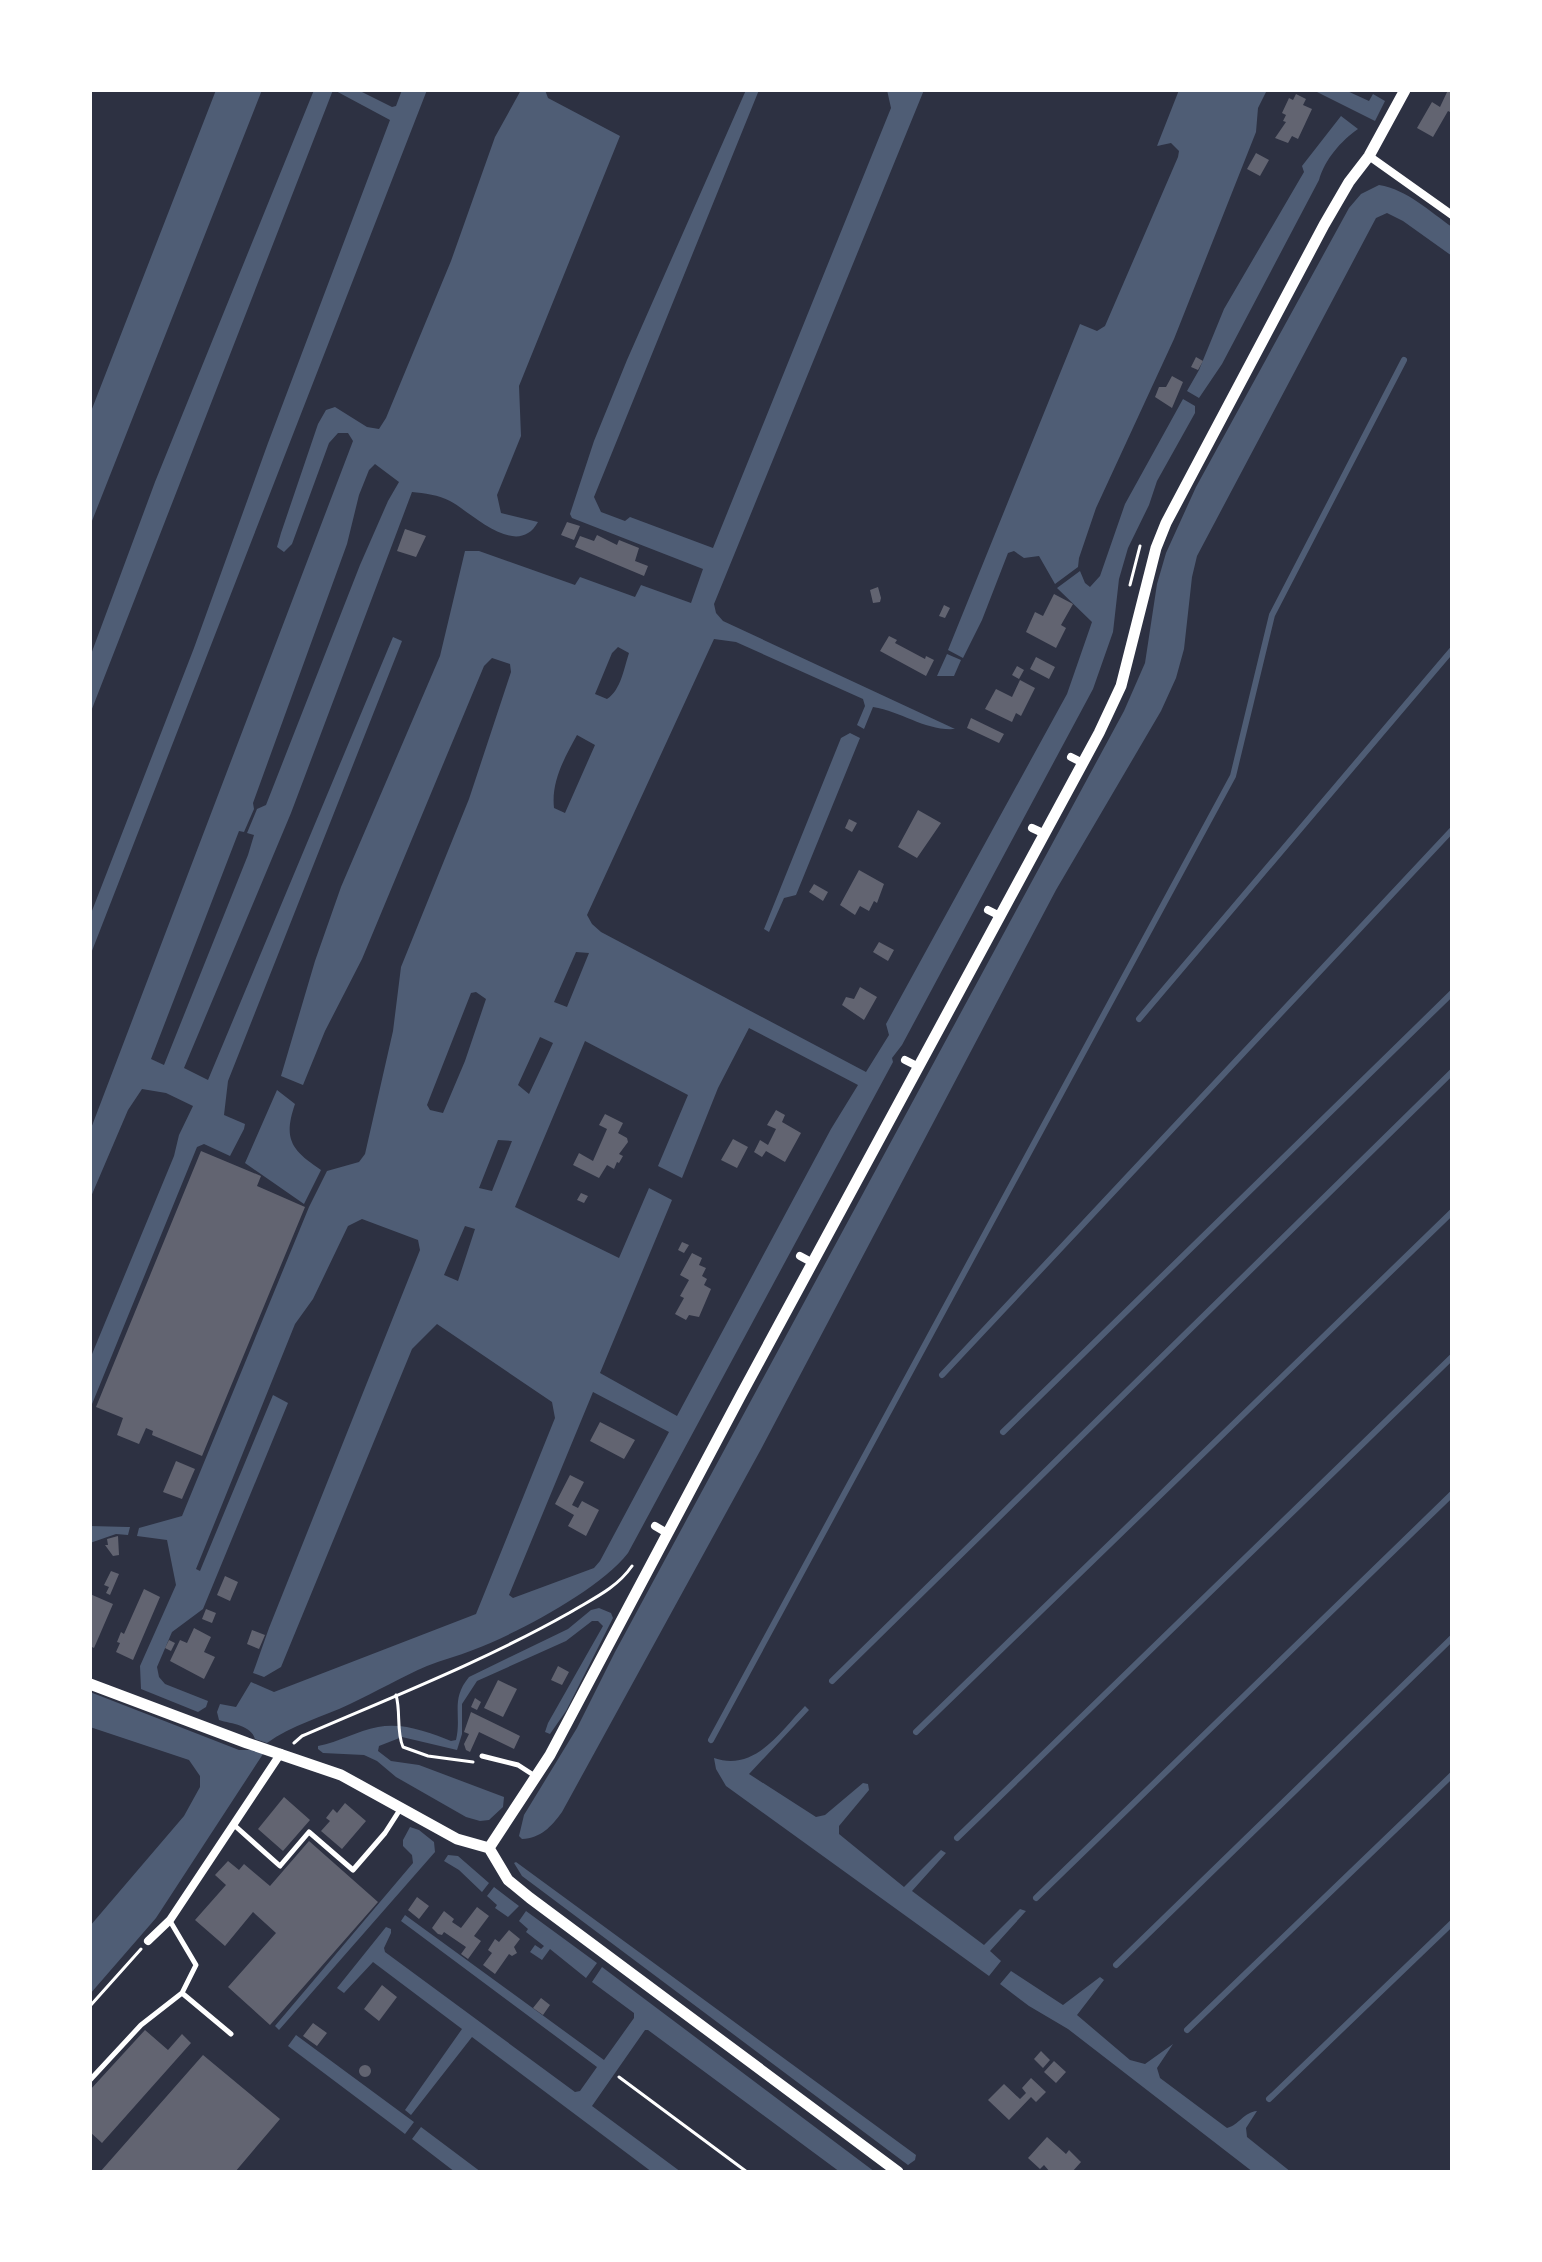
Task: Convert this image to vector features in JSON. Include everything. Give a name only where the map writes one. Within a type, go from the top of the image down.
[{"type":"street","points":[[489,1848],[536,1776],[1083,763],[1121,686],[1156,548],[1166,523],[1324,225],[1349,182],[1369,156],[1405,90]]},
{"type":"street","points":[[1369,156],[1452,215]]},
{"type":"street","points":[[1071,757],[1083,763]]},
{"type":"street","points":[[1032,828],[1045,834]]},
{"type":"street","points":[[988,910],[1000,916]]},
{"type":"street","points":[[905,1060],[919,1067]]},
{"type":"street","points":[[800,1256],[813,1263]]},
{"type":"street","points":[[655,1526],[667,1533]]},
{"type":"street","points":[[90,1684],[341,1775],[457,1839],[489,1848],[508,1880],[530,1898],[898,2172]]},
{"type":"street","points":[[148,1941],[170,1920],[281,1753]]},
{"type":"lane","points":[[482,1756],[518,1765],[536,1776]]},
{"type":"lane","points":[[233,1824],[280,1866],[309,1832],[353,1870],[385,1833],[401,1807]]},
{"type":"lane","points":[[90,2080],[141,2025],[182,1993],[196,1965],[170,1920]]},
{"type":"lane","points":[[182,1993],[231,2034]]},
{"type":"path","points":[[1129,587],[1141,544]]},
{"type":"path","points":[[281,1753],[302,1736],[524,1638],[610,1589],[633,1564]]},
{"type":"path","points":[[396,1695],[403,1747],[428,1756],[472,1762],[482,1756]]},
{"type":"path","points":[[90,2006],[148,1941]]},
{"type":"path","points":[[619,2077],[747,2172]]},
{"type":"water","points":[[216,90],[262,90],[90,526],[90,414]]},
{"type":"water","points":[[314,90],[333,90],[90,714],[90,657],[155,482]]},
{"type":"water","points":[[334,90],[358,90],[392,107],[396,106],[402,90],[427,90],[90,956],[90,916],[194,648],[390,120]]},
{"type":"water","points":[[521,90],[545,90],[548,98],[620,136],[519,386],[521,436],[497,495],[501,513],[538,522],[529,532],[518,536],[506,535],[446,499],[412,492],[291,813],[184,1068],[208,1080],[393,637],[402,641],[228,1081],[224,1115],[245,1124],[244,1129],[230,1156],[204,1144],[197,1147],[90,1409],[90,1359],[193,1106],[166,1093],[142,1089],[128,1110],[90,1199],[90,1131],[353,441],[348,433],[338,433],[329,443],[292,544],[284,552],[277,547],[318,424],[326,410],[335,407],[367,427],[379,429],[386,418],[451,261],[495,137]],"holes":[[[375,464],[399,482],[360,565],[266,805],[257,809],[247,833],[254,835],[248,855],[164,1065],[151,1059],[239,831],[244,832],[254,809],[253,803],[347,544],[359,495],[369,470]]]},
{"type":"water","points":[[746,90],[759,90],[594,497],[601,512],[625,521],[630,517],[713,548],[891,108],[887,90],[924,90],[714,604],[716,613],[723,621],[955,729],[934,727],[873,707],[864,729],[857,725],[865,706],[863,699],[736,642],[714,639],[587,915],[601,932],[866,1072],[889,1035],[886,1024],[1067,694],[1092,622],[1057,588],[1080,571],[1090,587],[1100,576],[1125,504],[1183,399],[1195,406],[1195,413],[1157,481],[1128,548],[1119,579],[1113,632],[1093,689],[628,1553],[598,1581],[534,1622],[417,1670],[350,1704],[286,1731],[267,1743],[255,1739],[245,1728],[219,1720],[217,1712],[220,1704],[236,1707],[251,1682],[274,1692],[476,1614],[555,1418],[552,1402],[437,1324],[412,1349],[281,1667],[264,1677],[253,1673],[420,1250],[418,1240],[362,1219],[348,1226],[313,1299],[295,1324],[196,1569],[200,1571],[273,1395],[288,1403],[203,1609],[172,1632],[157,1667],[159,1677],[165,1684],[208,1701],[206,1707],[198,1712],[141,1689],[140,1666],[176,1585],[167,1540],[137,1536],[139,1528],[182,1516],[309,1207],[327,1171],[359,1162],[365,1154],[393,1031],[401,967],[469,799],[511,672],[510,664],[492,658],[484,666],[362,959],[325,1031],[303,1085],[281,1076],[341,887],[440,656],[465,551],[479,551],[575,585],[580,577],[635,597],[641,585],[691,603],[703,569],[572,518],[570,514],[594,441]],"holes":[[[618,647],[629,653],[612,695],[607,699],[595,694],[612,653]],[[577,735],[595,745],[565,813],[554,808],[554,798],[557,779]],[[576,952],[589,953],[567,1007],[554,1002]],[[476,992],[486,999],[443,1113],[430,1110],[427,1105],[471,993]],[[749,1028],[858,1085],[831,1129],[677,1416],[600,1373],[672,1200],[649,1188],[619,1258],[515,1207],[585,1041],[688,1095],[658,1166],[682,1178],[718,1088]],[[540,1037],[553,1043],[529,1094],[518,1085]],[[498,1140],[512,1141],[492,1191],[479,1188]],[[465,1226],[475,1229],[458,1281],[444,1275]],[[593,1392],[669,1432],[594,1568],[513,1598],[509,1595]]]},
{"type":"water","points":[[1179,90],[1267,90],[1258,108],[1256,132],[1174,339],[1096,508],[1078,567],[1055,584],[1039,556],[1024,558],[1014,551],[1008,553],[982,620],[963,658],[948,650],[1080,324],[1097,331],[1105,326],[1178,157],[1179,151],[1171,143],[1157,146]]},
{"type":"water","points":[[1313,90],[1345,90],[1369,101],[1373,94],[1385,101],[1375,121]]},
{"type":"water","points":[[1341,116],[1358,129],[1329,158],[1222,364],[1199,398],[1187,391],[1224,309],[1304,172],[1302,166]]},
{"type":"water","points":[[1379,185],[1409,196],[1452,227],[1452,256],[1387,213],[1376,218],[1197,556],[1184,649],[1176,678],[1161,711],[1056,890],[760,1451],[562,1812],[545,1831],[522,1839],[519,1836],[524,1815],[577,1728],[615,1652],[1124,711],[1145,663],[1157,584],[1166,553],[1196,487],[1349,208],[1361,194]]},
{"type":"water","points":[[947,654],[961,660],[954,676],[937,676]]},
{"type":"water","points":[[850,733],[860,738],[796,895],[784,898],[769,932],[764,929],[841,738]]},
{"type":"water","points":[[277,1090],[295,1104],[290,1126],[292,1143],[321,1170],[304,1204],[245,1163]]},
{"type":"water","points":[[90,1526],[130,1527],[128,1535],[116,1534],[90,1543]]},
{"type":"water","points":[[599,1608],[611,1613],[613,1618],[566,1711],[550,1734],[545,1732],[548,1723],[603,1626],[598,1621],[592,1621],[566,1641],[477,1681],[462,1704],[462,1734],[457,1750],[402,1737],[379,1746],[378,1751],[391,1761],[419,1765],[504,1797],[503,1807],[489,1820],[466,1817],[364,1755],[323,1753],[318,1749],[318,1746],[387,1726],[415,1729],[456,1740],[458,1700],[469,1677],[568,1629],[591,1610]]},
{"type":"water","points":[[90,1692],[239,1750],[263,1754],[156,1918],[90,1994],[90,1926],[184,1816],[200,1787],[200,1776],[189,1760],[90,1727]]},
{"type":"water","points":[[805,1706],[809,1710],[749,1774],[816,1817],[825,1815],[863,1783],[868,1784],[869,1790],[839,1826],[839,1834],[904,1887],[941,1850],[946,1853],[912,1891],[984,1945],[1020,1909],[1026,1911],[990,1951],[1001,1961],[989,1976],[726,1786],[716,1769],[714,1758],[729,1761],[754,1755],[776,1738]]},
{"type":"water","points":[[410,1827],[434,1842],[435,1852],[279,2030],[275,2026],[413,1863],[412,1855],[403,1846]]},
{"type":"water","points":[[448,1855],[458,1856],[489,1883],[482,1892],[459,1870],[444,1861]]},
{"type":"water","points":[[516,1862],[916,2155],[915,2160],[908,2165],[522,1876]]},
{"type":"water","points":[[494,1887],[519,1906],[508,1917],[495,1908],[497,1905],[487,1896]]},
{"type":"water","points":[[526,1911],[597,1963],[586,1978],[550,1949],[542,1960],[530,1952],[535,1945],[541,1949],[544,1946],[526,1932],[528,1929],[519,1921]]},
{"type":"water","points":[[405,1915],[604,2060],[634,2018],[634,2013],[592,1982],[602,1967],[875,2172],[840,2172],[648,2030],[645,2030],[592,2106],[681,2172],[652,2172],[472,2037],[411,2115],[405,2110],[462,2029],[373,1962],[344,1993],[337,1988],[386,1927],[391,1929],[391,1933],[385,1952],[575,2092],[580,2091],[597,2067],[401,1921]]},
{"type":"water","points":[[1011,1971],[1063,2005],[1100,1977],[1104,1980],[1077,2015],[1130,2060],[1145,2064],[1173,2044],[1157,2068],[1160,2078],[1227,2128],[1257,2111],[1246,2128],[1247,2137],[1291,2172],[1253,2172],[1068,2029],[1000,1984]]},
{"type":"water","points":[[296,2035],[414,2122],[405,2134],[288,2046]]},
{"type":"water","points":[[421,2127],[481,2172],[455,2172],[412,2139]]},
{"type":"building","points":[[1448,90],[1452,90],[1452,113],[1448,111],[1433,137],[1417,128],[1432,102],[1440,107]]},
{"type":"building","points":[[1296,94],[1306,99],[1303,105],[1312,109],[1298,139],[1292,136],[1288,143],[1275,138],[1286,122],[1283,121],[1286,115],[1282,113],[1289,98],[1293,100]]},
{"type":"building","points":[[1256,153],[1269,160],[1260,176],[1247,169]]},
{"type":"building","points":[[1196,357],[1203,361],[1198,370],[1191,367]]},
{"type":"building","points":[[1172,376],[1183,382],[1172,408],[1155,397],[1159,387],[1166,387]]},
{"type":"building","points":[[567,522],[580,526],[574,540],[561,535]]},
{"type":"building","points":[[405,529],[426,536],[416,557],[397,551]]},
{"type":"building","points":[[597,535],[617,545],[619,540],[639,548],[635,561],[648,566],[644,576],[575,547],[580,536],[594,541]]},
{"type":"building","points":[[878,587],[880,602],[873,603],[870,590]]},
{"type":"building","points":[[1054,594],[1073,604],[1061,625],[1066,628],[1056,648],[1026,632],[1035,612],[1043,616]]},
{"type":"building","points":[[944,605],[950,608],[945,618],[939,616]]},
{"type":"building","points":[[889,636],[897,640],[895,643],[925,659],[926,656],[934,660],[926,676],[880,651]]},
{"type":"building","points":[[1036,657],[1055,667],[1049,679],[1030,669]]},
{"type":"building","points":[[1017,666],[1024,670],[1019,679],[1012,675]]},
{"type":"building","points":[[1020,680],[1035,688],[1021,716],[1016,713],[1012,722],[985,709],[996,689],[1012,697]]},
{"type":"building","points":[[971,718],[1004,734],[999,743],[967,728]]},
{"type":"building","points":[[918,810],[941,823],[917,858],[898,847]]},
{"type":"building","points":[[849,819],[857,823],[852,832],[845,828]]},
{"type":"building","points":[[859,870],[884,884],[877,903],[874,901],[869,911],[860,906],[855,915],[840,905]]},
{"type":"building","points":[[814,884],[828,892],[823,901],[809,892]]},
{"type":"building","points":[[879,942],[894,950],[888,961],[873,952]]},
{"type":"building","points":[[860,987],[877,997],[864,1020],[842,1005],[846,997],[854,999]]},
{"type":"building","points":[[776,1110],[785,1115],[782,1122],[801,1133],[785,1162],[766,1151],[762,1157],[754,1152],[760,1140],[768,1145],[776,1129],[767,1125]]},
{"type":"building","points":[[605,1114],[623,1123],[618,1133],[628,1142],[619,1154],[623,1156],[619,1163],[614,1169],[607,1165],[599,1178],[573,1165],[579,1153],[593,1161],[607,1129],[599,1125]]},
{"type":"building","points":[[733,1139],[748,1147],[737,1168],[721,1160]]},
{"type":"building","points":[[201,1151],[261,1176],[257,1186],[305,1207],[202,1456],[152,1435],[153,1431],[146,1428],[139,1444],[117,1435],[123,1418],[96,1407]]},
{"type":"building","points":[[581,1193],[588,1196],[584,1203],[577,1200]]},
{"type":"building","points":[[682,1242],[689,1245],[684,1253],[678,1250]]},
{"type":"building","points":[[692,1253],[702,1258],[699,1265],[706,1268],[702,1276],[707,1279],[704,1285],[711,1289],[699,1317],[689,1315],[686,1320],[675,1314],[689,1280],[680,1275]]},
{"type":"building","points":[[600,1422],[635,1440],[624,1459],[590,1441]]},
{"type":"building","points":[[176,1461],[195,1469],[182,1499],[163,1492]]},
{"type":"building","points":[[570,1475],[584,1482],[572,1505],[578,1508],[582,1501],[599,1510],[586,1536],[568,1526],[574,1515],[555,1504]]},
{"type":"building","points":[[118,1536],[119,1555],[113,1556],[105,1545],[108,1545],[107,1539]]},
{"type":"building","points":[[111,1571],[119,1574],[110,1595],[106,1593],[109,1587],[104,1585]]},
{"type":"building","points":[[225,1576],[238,1582],[230,1601],[217,1595]]},
{"type":"building","points":[[144,1589],[160,1597],[133,1660],[116,1652],[120,1643],[117,1642],[121,1632],[124,1634]]},
{"type":"building","points":[[90,1594],[113,1604],[94,1648],[90,1646]]},
{"type":"building","points":[[206,1609],[216,1613],[212,1623],[202,1619]]},
{"type":"building","points":[[194,1628],[211,1637],[204,1652],[215,1657],[204,1679],[170,1661],[180,1640],[187,1643]]},
{"type":"building","points":[[252,1630],[265,1635],[259,1649],[247,1644]]},
{"type":"building","points":[[169,1640],[175,1643],[171,1651],[165,1648]]},
{"type":"building","points":[[558,1666],[569,1672],[562,1685],[551,1680]]},
{"type":"building","points":[[498,1680],[517,1689],[503,1717],[484,1708]]},
{"type":"building","points":[[475,1698],[481,1702],[477,1710],[471,1707]]},
{"type":"building","points":[[471,1712],[520,1736],[514,1749],[479,1732],[470,1752],[466,1750],[464,1744],[469,1734],[464,1732]]},
{"type":"building","points":[[284,1797],[310,1820],[283,1851],[258,1829]]},
{"type":"building","points":[[345,1803],[366,1821],[342,1849],[321,1831],[330,1821],[326,1818],[333,1809],[337,1813]]},
{"type":"building","points":[[309,1841],[378,1902],[270,2025],[228,1987],[276,1933],[253,1912],[225,1946],[195,1920],[226,1885],[215,1875],[228,1861],[239,1870],[244,1864],[270,1886]]},
{"type":"building","points":[[417,1897],[429,1906],[419,1919],[408,1910]]},
{"type":"building","points":[[477,1907],[489,1916],[474,1936],[481,1941],[468,1959],[461,1954],[466,1947],[432,1928],[444,1911],[461,1928]]},
{"type":"building","points":[[509,1930],[520,1939],[514,1947],[517,1953],[509,1954],[495,1974],[483,1965],[492,1953],[488,1950],[495,1939],[499,1942]]},
{"type":"building","points":[[382,1985],[397,1997],[379,2021],[364,2009]]},
{"type":"building","points":[[541,1998],[550,2005],[543,2015],[533,2008]]},
{"type":"building","points":[[313,2023],[327,2033],[317,2046],[303,2036]]},
{"type":"building","points":[[145,2030],[168,2050],[182,2034],[191,2043],[102,2143],[90,2132],[90,2090]]},
{"type":"building","points":[[1041,2051],[1050,2060],[1043,2068],[1034,2059]]},
{"type":"building","points":[[203,2055],[280,2119],[235,2172],[100,2172]]},
{"type":"building","points":[[1054,2061],[1066,2072],[1056,2083],[1044,2072]]},
{"type":"building","points":[[365,2065],[371,2071],[365,2077],[359,2071]]},
{"type":"building","points":[[1031,2078],[1046,2092],[1036,2102],[1031,2097],[1009,2120],[988,2100],[1004,2084],[1020,2099],[1026,2093],[1022,2088]]},
{"type":"building","points":[[1047,2137],[1066,2154],[1069,2150],[1081,2162],[1072,2172],[1050,2172],[1044,2165],[1040,2169],[1028,2158]]},
{"type":"waterway","points":[[711,1740],[1233,776],[1272,615],[1404,360]]},
{"type":"waterway","points":[[1139,1019],[1452,650]]},
{"type":"waterway","points":[[942,1375],[1452,830]]},
{"type":"waterway","points":[[1003,1432],[1452,993]]},
{"type":"waterway","points":[[832,1681],[1452,1072]]},
{"type":"waterway","points":[[916,1732],[1452,1212]]},
{"type":"waterway","points":[[957,1838],[1452,1357]]},
{"type":"waterway","points":[[1036,1898],[1452,1494]]},
{"type":"waterway","points":[[1116,1965],[1452,1638]]},
{"type":"waterway","points":[[1187,2030],[1452,1775]]},
{"type":"waterway","points":[[1269,2099],[1452,1923]]}]
